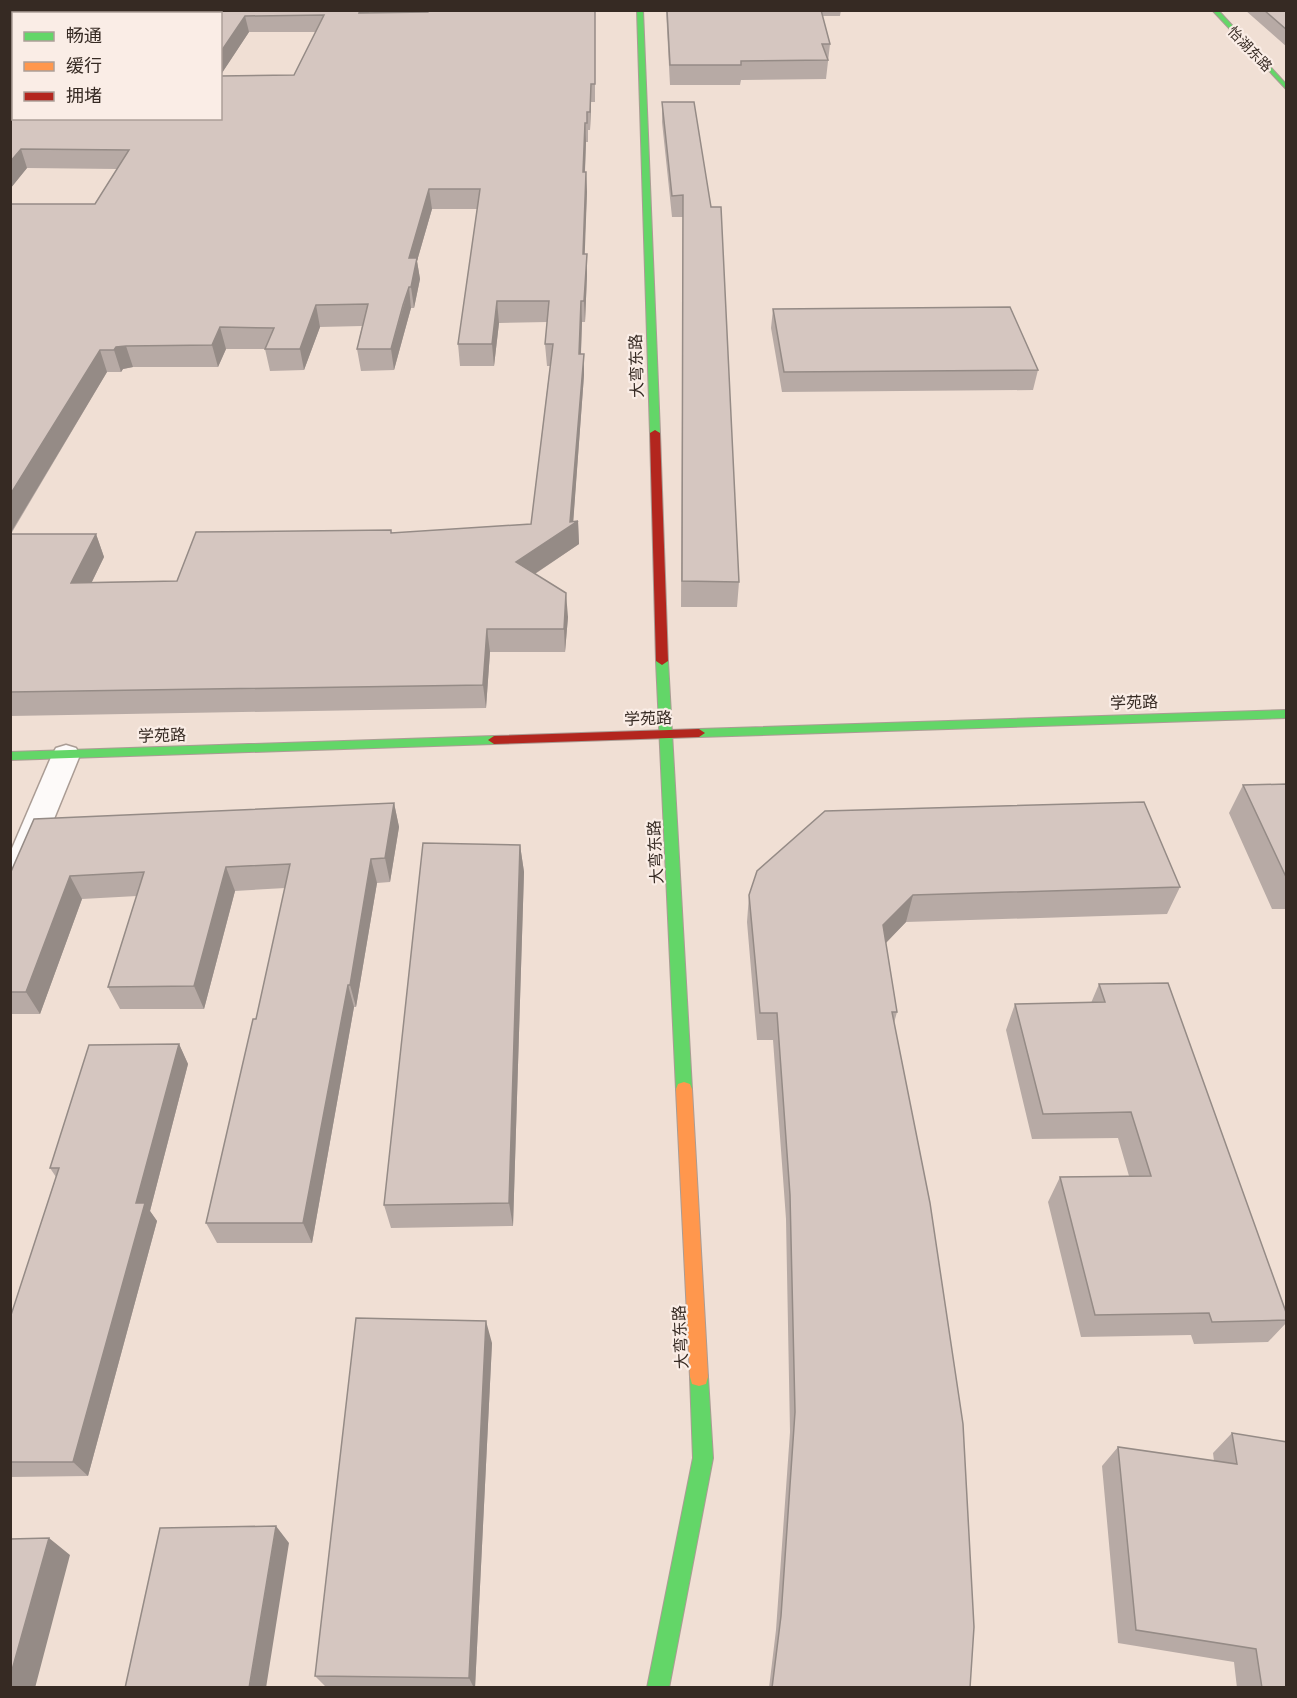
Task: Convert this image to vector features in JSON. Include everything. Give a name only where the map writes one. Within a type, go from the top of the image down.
[{"type":"street","name":"大弯东路","points":[[640,10],[666,734],[703,1458],[658,1688]]},
{"type":"street","name":"怡湖东路","points":[[1214,10],[1287,87]]},
{"type":"street","name":"学苑路","points":[[10,756],[1287,714]]},
{"type":"street","points":[[10,890],[66,755]]},
{"type":"building","points":[[90,10],[360,10],[359,13],[428,12],[429,10],[595,10],[595,84],[591,84],[590,112],[587,112],[587,123],[585,123],[583,172],[586,172],[583,254],[587,254],[584,301],[581,301],[579,354],[584,354],[570,522],[578,521],[516,562],[566,593],[564,629],[487,629],[483,685],[10,692],[10,534],[96,534],[71,583],[177,581],[196,532],[391,530],[391,533],[531,524],[553,344],[545,344],[549,301],[497,301],[492,344],[458,344],[480,189],[429,189],[409,258],[417,258],[411,287],[409,287],[403,305],[391,349],[357,349],[368,304],[316,305],[300,349],[265,349],[274,328],[220,327],[212,345],[126,346],[116,347],[114,350],[100,350],[10,495],[10,204],[95,204],[129,150],[21,149],[10,162],[10,116],[12,114],[12,120],[222,120],[222,76],[294,75],[324,15],[245,16],[222,50],[222,12],[88,12]]},
{"type":"building","points":[[667,10],[821,10],[830,44],[822,44],[828,60],[741,61],[741,65],[670,65]]},
{"type":"building","points":[[1264,10],[1287,10],[1287,30]]},
{"type":"building","points":[[10,33],[12,33],[12,114],[10,114]]},
{"type":"building","points":[[662,102],[694,102],[711,207],[721,207],[739,582],[682,581],[683,195],[672,196]]},
{"type":"building","points":[[1010,307],[1038,370],[784,372],[773,309]]},
{"type":"building","points":[[1287,784],[1287,879],[1243,785]]},
{"type":"building","points":[[1144,802],[1180,887],[913,895],[883,925],[897,1012],[892,1012],[930,1203],[963,1424],[974,1627],[970,1688],[772,1688],[781,1616],[795,1412],[790,1195],[777,1013],[760,1013],[749,895],[757,871],[825,811]]},
{"type":"building","points":[[394,803],[385,858],[371,859],[350,985],[348,985],[303,1223],[206,1223],[253,1019],[256,1019],[290,864],[226,867],[194,986],[108,987],[144,872],[70,876],[26,992],[10,992],[10,874],[34,819]]},
{"type":"building","points":[[423,843],[520,845],[509,1203],[384,1205]]},
{"type":"building","points":[[1168,983],[1287,1320],[1212,1322],[1209,1313],[1095,1315],[1060,1177],[1151,1176],[1131,1112],[1043,1114],[1015,1004],[1105,1002],[1099,984]]},
{"type":"building","points":[[179,1044],[136,1203],[145,1203],[73,1462],[10,1462],[10,1318],[59,1168],[50,1168],[89,1045]]},
{"type":"building","points":[[356,1318],[486,1321],[469,1678],[315,1676]]},
{"type":"building","points":[[1232,1433],[1287,1442],[1287,1688],[1262,1688],[1256,1649],[1136,1630],[1118,1447],[1237,1464]]},
{"type":"building","points":[[276,1526],[249,1688],[125,1688],[160,1528]]},
{"type":"building","points":[[49,1538],[10,1677],[10,1539]]},
{"type":"traffic: fast","points":[[640,10],[655,433]]},
{"type":"traffic: fast","points":[[1214,10],[1286,87]]},
{"type":"traffic: fast","points":[[662,661],[684,1089]]},
{"type":"traffic: fast","points":[[699,733],[1286,714]]},
{"type":"traffic: fast","points":[[10,756],[494,740]]},
{"type":"traffic: fast","points":[[658,1688],[703,1458],[699,1377]]},
{"type":"traffic: slow","points":[[684,1089],[699,1377]]},
{"type":"traffic: jam","points":[[655,433],[662,661]]},
{"type":"traffic: jam","points":[[494,740],[699,733]]}]
